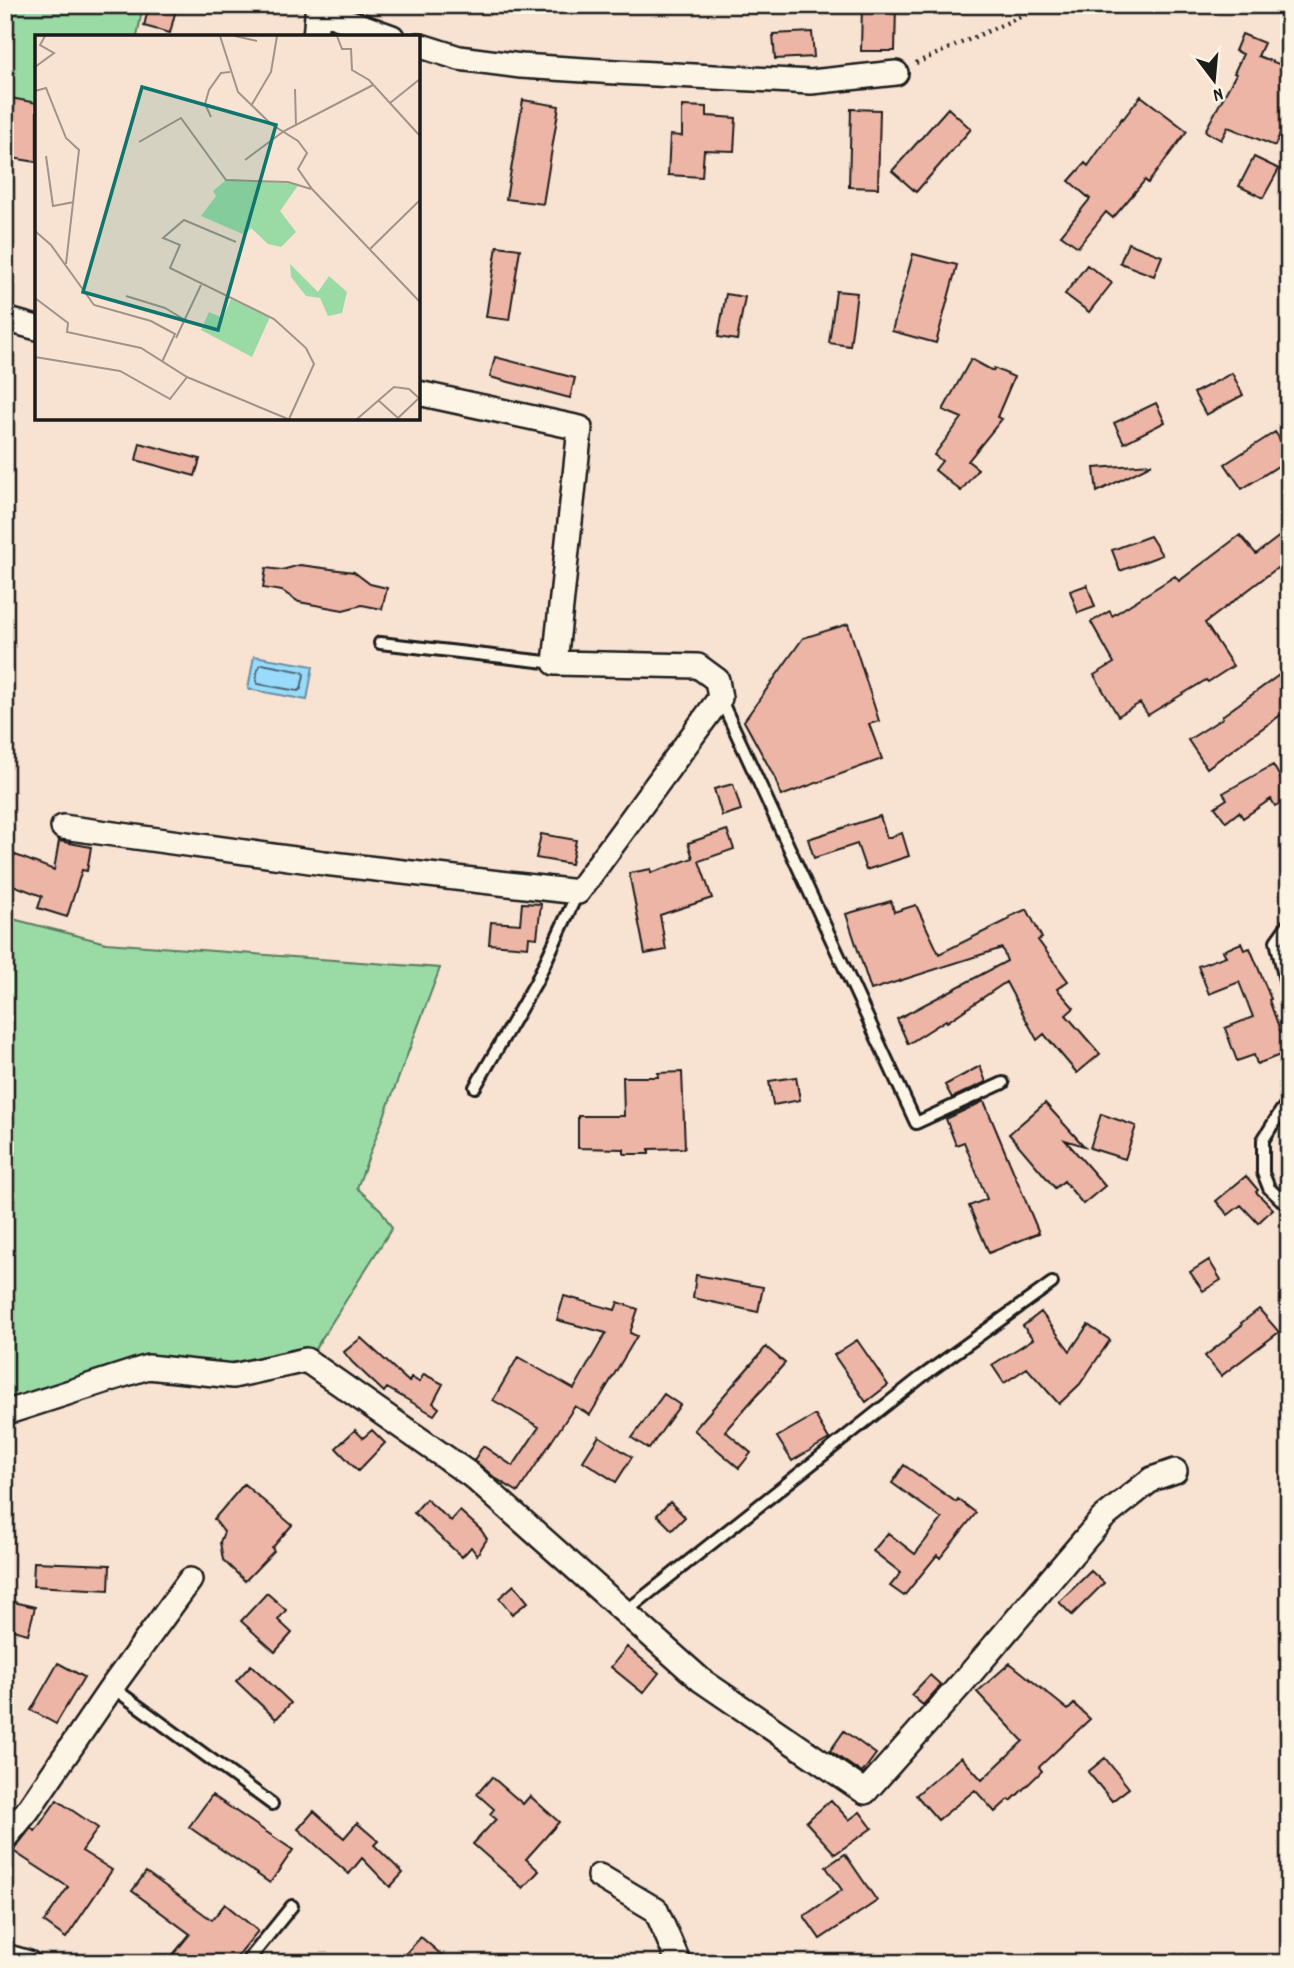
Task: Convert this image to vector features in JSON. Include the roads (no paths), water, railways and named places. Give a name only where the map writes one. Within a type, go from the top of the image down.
[{"type":"street","points":[[315,35],[318,8],[387,35]]},
{"type":"street","points":[[420,47],[459,58],[521,66],[616,72],[811,82],[896,72]]},
{"type":"street","points":[[5,319],[35,327]]},
{"type":"street","points":[[63,827],[324,863],[578,892],[720,698],[717,680],[698,666],[555,663],[580,428],[420,393]]},
{"type":"street","points":[[5,1413],[148,1367],[233,1376],[306,1360],[472,1476],[701,1680],[865,1792],[1103,1518],[1152,1479],[1175,1471]]},
{"type":"street","points":[[5,1838],[28,1811],[111,1687],[190,1580]]},
{"type":"street","points":[[599,1876],[656,1910],[679,1963]]},
{"type":"street","points":[[5,1956],[29,1963]]},
{"type":"lane","points":[[380,643],[555,663]]},
{"type":"lane","points":[[720,698],[916,1123],[1003,1083]]},
{"type":"lane","points":[[475,1087],[536,982],[578,892]]},
{"type":"lane","points":[[1289,923],[1276,941],[1289,998]]},
{"type":"lane","points":[[1289,1101],[1263,1140],[1263,1173],[1269,1188],[1289,1207]]},
{"type":"lane","points":[[624,1613],[920,1378],[1052,1283]]},
{"type":"lane","points":[[111,1687],[272,1804]]},
{"type":"lane","points":[[246,1963],[292,1906]]},
{"type":"water","points":[[254,656],[313,666],[307,700],[248,689]]}]
